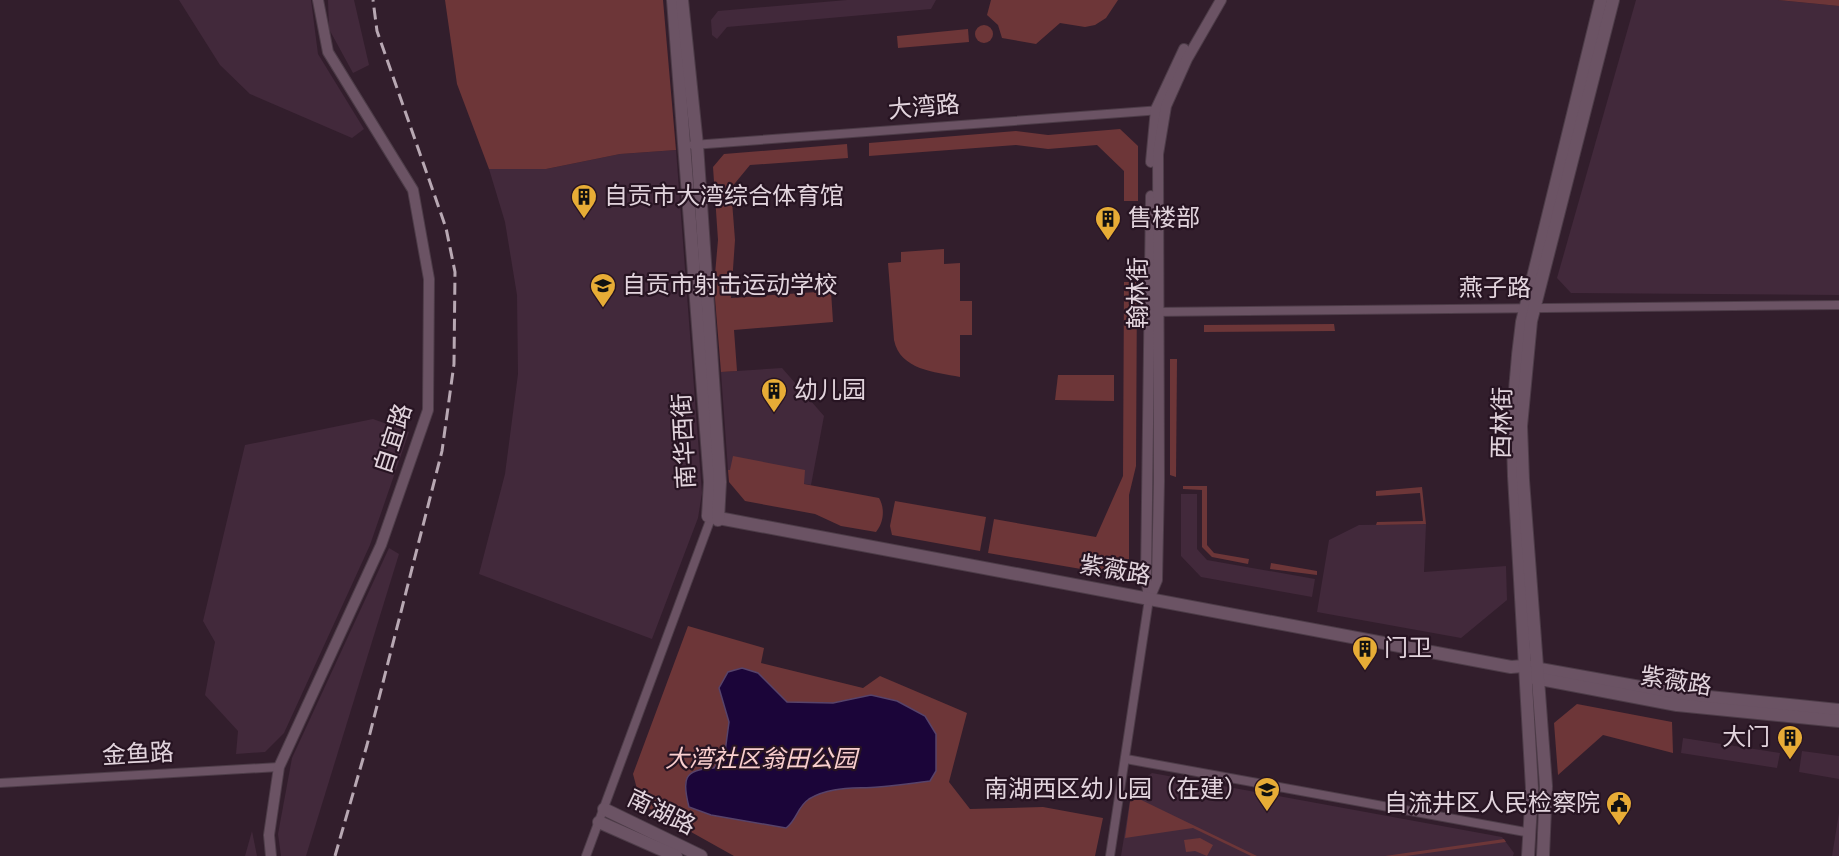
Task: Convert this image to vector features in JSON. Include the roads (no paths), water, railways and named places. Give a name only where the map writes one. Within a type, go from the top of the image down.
[{"type":"main road","name":"南华西街","points":[[673,0],[691,145]]},
{"type":"main road","name":"南华西街","points":[[682,0],[710,482],[708,516],[715,519]]},
{"type":"main road","name":"西林街","points":[[1528,856],[1532,788],[1512,427],[1516,365],[1601,0]]},
{"type":"main road","name":"西林街","points":[[1529,309],[1613,0]]},
{"type":"main road","name":"紫薇路","points":[[715,519],[1526,671],[1677,705],[1839,721]]},
{"type":"main road","name":"西林街","points":[[1526,671],[1546,786],[1543,856]]},
{"type":"main road","name":"紫薇路","points":[[1526,671],[1679,694],[1839,710]]},
{"type":"main road","name":"南湖路","points":[[604,809],[701,856]]},
{"type":"main road","name":"南湖路","points":[[599,822],[676,856]]},
{"type":"street","name":"自宜路","points":[[272,856],[269,835],[279,766],[381,545],[428,410],[429,279],[413,190],[328,52],[318,0]]},
{"type":"street","name":"翰林街","points":[[1110,856],[1149,599],[1146,578],[1156,312],[1151,141],[1177,62],[1213,0]]},
{"type":"street","name":"翰林街","points":[[1160,110],[1186,59],[1221,0]]},
{"type":"street","name":"大湾路","points":[[691,145],[1160,110]]},
{"type":"street","name":"燕子路","points":[[1156,312],[1839,305]]},
{"type":"street","name":"南华西街","points":[[586,856],[715,519]]},
{"type":"street","points":[[1126,759],[1531,833]]},
{"type":"street","name":"金鱼路","points":[[0,783],[279,766]]},
{"type":"railway","points":[[335,856],[367,745],[442,451],[454,364],[455,272],[446,228],[377,31],[373,0]]},
{"type":"place","name":"自贡市大湾综合体育馆","points":[[584,220]]},
{"type":"place","name":"售楼部","points":[[1108,242]]},
{"type":"place","name":"自贡市射击运动学校","points":[[603,309]]},
{"type":"place","name":"幼儿园","points":[[774,414]]},
{"type":"place","name":"门卫","points":[[1365,672]]},
{"type":"place","name":"大门","points":[[1790,761]]},
{"type":"place","name":"南湖西区幼儿园（在建）","points":[[1267,813]]},
{"type":"place","name":"自流井区人民检察院","points":[[1619,827]]},
{"type":"park label","name":"大湾社区翁田公园","points":[[761,760]]}]
